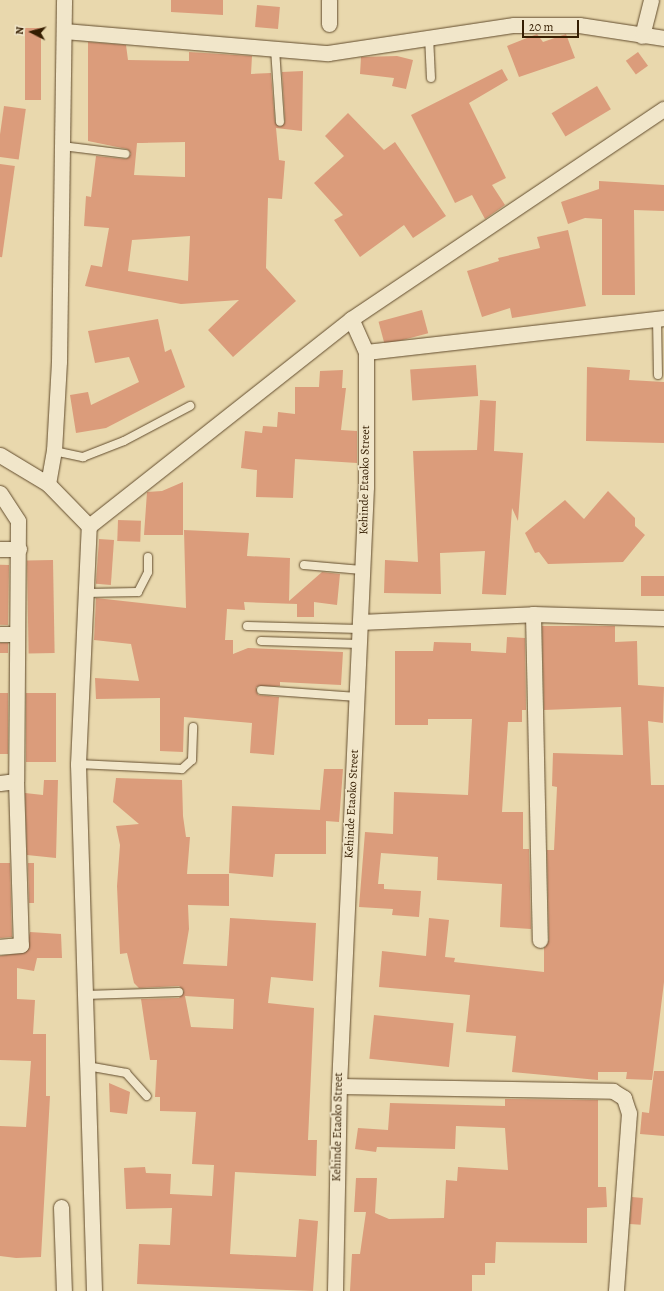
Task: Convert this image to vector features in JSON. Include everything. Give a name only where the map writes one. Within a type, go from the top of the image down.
[{"type":"street","points":[[48,484],[54,451],[62,146],[64,0]]},
{"type":"street","points":[[329,0],[329,24]]},
{"type":"street","points":[[642,36],[651,0]]},
{"type":"street","points":[[64,31],[328,53],[429,36],[553,23],[664,38]]},
{"type":"street","points":[[89,526],[351,319],[664,110]]},
{"type":"street","points":[[366,352],[661,318]]},
{"type":"street","name":"Kehinde Etaoko Street","points":[[336,1291],[339,1086],[360,626],[366,352],[351,319]]},
{"type":"street","points":[[0,455],[48,484],[89,526],[78,764],[94,1291]]},
{"type":"street","points":[[0,493],[18,521],[19,549],[16,781],[21,945],[0,947]]},
{"type":"street","points":[[0,549],[19,549]]},
{"type":"street","points":[[533,614],[540,940]]},
{"type":"street","points":[[360,626],[533,614],[664,618]]},
{"type":"street","points":[[0,634],[17,634]]},
{"type":"street","points":[[0,783],[16,781]]},
{"type":"street","points":[[339,1086],[613,1091],[624,1098],[629,1113],[616,1291]]},
{"type":"street","points":[[61,1207],[64,1291]]},
{"type":"lane","points":[[429,36],[431,78]]},
{"type":"lane","points":[[274,49],[280,122]]},
{"type":"lane","points":[[62,146],[126,154]]},
{"type":"lane","points":[[658,375],[661,318]]},
{"type":"lane","points":[[54,451],[83,457],[124,441],[190,406]]},
{"type":"lane","points":[[86,593],[138,592],[148,572],[148,557]]},
{"type":"lane","points":[[304,565],[362,570]]},
{"type":"lane","points":[[247,626],[360,626]]},
{"type":"lane","points":[[261,641],[359,644]]},
{"type":"lane","points":[[261,690],[357,697]]},
{"type":"lane","points":[[78,764],[182,769],[192,760],[193,727]]},
{"type":"lane","points":[[85,995],[179,992]]},
{"type":"lane","points":[[87,1066],[126,1073],[147,1096]]},
{"type":"building","points":[[171,0],[223,0],[223,15],[171,12]]},
{"type":"building","points":[[257,5],[280,7],[278,29],[255,27]]},
{"type":"building","points":[[25,28],[41,28],[41,100],[25,100]]},
{"type":"building","points":[[537,34],[543,42],[566,34],[575,58],[519,77],[507,46]]},
{"type":"building","points":[[88,42],[126,45],[128,60],[189,61],[189,52],[252,56],[251,74],[271,73],[275,122],[280,127],[285,122],[282,72],[303,71],[302,131],[276,128],[279,160],[285,161],[282,199],[268,198],[266,268],[296,301],[233,357],[208,330],[239,300],[181,304],[85,286],[91,265],[102,267],[109,228],[84,226],[86,196],[91,197],[96,156],[126,159],[131,154],[127,149],[88,141]],"holes":[[[185,142],[185,177],[134,175],[137,143]],[[190,236],[188,281],[128,271],[132,240]]]},
{"type":"building","points":[[638,52],[648,66],[636,75],[626,61]]},
{"type":"building","points":[[397,56],[413,60],[406,89],[392,86],[394,78],[360,74],[361,57]]},
{"type":"building","points":[[502,69],[508,80],[469,103],[506,178],[492,185],[505,205],[485,219],[472,195],[455,203],[411,115]]},
{"type":"building","points":[[597,86],[611,109],[565,136],[552,113]]},
{"type":"building","points":[[4,106],[26,109],[19,160],[0,157],[0,134]]},
{"type":"building","points":[[348,113],[384,150],[395,142],[446,216],[413,238],[404,225],[360,257],[334,220],[343,215],[314,183],[344,156],[325,136]]},
{"type":"building","points":[[0,164],[15,166],[2,257],[0,257]]},
{"type":"building","points":[[599,181],[664,185],[664,211],[634,210],[635,295],[602,295],[602,219],[585,218],[568,224],[561,202],[599,189]]},
{"type":"building","points":[[568,230],[586,306],[512,318],[510,308],[482,317],[467,271],[499,261],[498,258],[540,248],[537,237]]},
{"type":"building","points":[[422,310],[428,333],[385,345],[379,322]]},
{"type":"building","points":[[158,319],[165,352],[171,349],[185,387],[106,428],[76,433],[70,395],[88,392],[91,405],[139,382],[129,357],[95,363],[88,331]]},
{"type":"building","points":[[476,365],[478,396],[412,401],[410,370]]},
{"type":"building","points":[[587,367],[630,370],[629,380],[664,382],[664,443],[586,441]]},
{"type":"building","points":[[343,370],[342,388],[346,388],[341,430],[357,431],[357,463],[295,459],[293,498],[256,497],[257,470],[241,468],[245,431],[262,433],[263,426],[277,427],[278,412],[295,414],[295,387],[319,387],[320,371]]},
{"type":"building","points":[[480,400],[496,401],[494,451],[523,453],[518,521],[512,508],[506,595],[482,594],[485,551],[440,553],[441,594],[384,593],[385,560],[418,562],[413,451],[477,450]]},
{"type":"building","points":[[183,482],[183,535],[144,535],[147,492],[162,491]]},
{"type":"building","points":[[608,491],[635,518],[635,526],[645,535],[623,562],[548,564],[539,552],[535,553],[525,533],[565,500],[584,519]]},
{"type":"building","points":[[118,520],[141,521],[140,542],[117,541]]},
{"type":"building","points":[[184,530],[249,533],[247,556],[290,558],[289,601],[322,572],[340,574],[337,605],[314,602],[314,617],[297,617],[297,604],[244,602],[245,610],[227,609],[225,640],[233,640],[233,654],[248,648],[343,652],[341,685],[280,682],[280,686],[256,687],[258,695],[279,697],[274,755],[250,753],[252,723],[184,717],[183,752],[160,751],[160,698],[96,699],[95,678],[139,681],[131,644],[94,640],[96,598],[186,608]]},
{"type":"building","points":[[99,539],[114,540],[111,585],[96,584]]},
{"type":"building","points":[[27,560],[53,560],[55,653],[29,653]]},
{"type":"building","points":[[0,565],[9,565],[8,625],[0,625]]},
{"type":"building","points":[[641,576],[664,576],[664,596],[641,596]]},
{"type":"building","points":[[542,626],[615,626],[615,642],[637,641],[638,685],[664,687],[663,723],[648,721],[651,785],[664,785],[664,982],[652,1080],[626,1079],[627,1072],[598,1072],[598,1080],[512,1072],[516,1036],[466,1032],[470,995],[379,987],[382,951],[426,956],[429,918],[449,920],[445,957],[455,958],[454,962],[544,972],[544,948],[549,940],[547,850],[554,850],[557,787],[552,786],[553,753],[623,755],[621,707],[544,710]]},
{"type":"building","points":[[507,637],[525,638],[526,710],[522,710],[522,722],[508,722],[502,812],[523,812],[523,849],[529,849],[531,929],[500,927],[502,884],[437,880],[438,857],[381,853],[378,884],[384,884],[384,889],[421,891],[419,917],[392,915],[393,909],[359,907],[365,832],[393,834],[394,792],[468,795],[472,719],[428,719],[428,725],[395,725],[395,651],[433,651],[434,642],[471,643],[471,651],[506,653]]},
{"type":"building","points":[[0,643],[8,643],[8,653],[0,653]]},
{"type":"building","points":[[0,693],[8,693],[8,754],[0,754]]},
{"type":"building","points":[[26,693],[56,693],[56,762],[26,762]]},
{"type":"building","points":[[324,769],[343,769],[339,822],[326,821],[326,854],[275,854],[273,877],[229,873],[232,806],[320,810]]},
{"type":"building","points":[[116,778],[182,780],[183,816],[186,837],[190,837],[187,874],[229,874],[229,906],[188,905],[189,929],[183,964],[227,966],[230,918],[316,923],[313,981],[271,977],[268,1003],[314,1008],[308,1140],[317,1140],[316,1176],[235,1172],[230,1254],[296,1257],[299,1219],[318,1221],[313,1291],[137,1284],[139,1244],[170,1245],[172,1208],[126,1209],[124,1168],[145,1167],[146,1173],[171,1174],[170,1194],[212,1196],[214,1165],[192,1164],[196,1112],[160,1111],[160,1097],[155,1097],[157,1060],[150,1060],[141,999],[179,998],[184,991],[179,986],[139,988],[134,983],[127,953],[120,954],[117,886],[120,845],[116,826],[139,824],[113,802]],"holes":[[[185,996],[234,999],[233,1029],[191,1027]]]},
{"type":"building","points":[[44,780],[58,780],[56,858],[27,855],[25,793],[43,795]]},
{"type":"building","points":[[0,863],[10,863],[12,937],[0,938]]},
{"type":"building","points":[[28,863],[34,863],[34,903],[29,903]]},
{"type":"building","points":[[30,932],[61,934],[62,958],[37,958],[34,971],[17,968],[17,999],[35,1000],[33,1034],[46,1034],[46,1096],[50,1096],[41,1257],[16,1258],[0,1256],[0,1126],[26,1127],[31,1061],[0,1060],[0,956],[26,952]]},
{"type":"building","points":[[374,1015],[454,1023],[449,1067],[369,1059]]},
{"type":"building","points":[[654,1071],[664,1071],[664,1136],[640,1134],[642,1112],[649,1113]]},
{"type":"building","points":[[109,1083],[130,1092],[127,1114],[110,1112]]},
{"type":"building","points":[[505,1099],[598,1100],[598,1187],[606,1187],[607,1207],[587,1208],[587,1243],[496,1242],[495,1263],[485,1263],[485,1275],[472,1275],[472,1291],[350,1291],[352,1254],[360,1254],[366,1212],[354,1212],[356,1178],[377,1178],[375,1213],[389,1219],[444,1218],[446,1180],[457,1181],[458,1167],[508,1170],[505,1128],[456,1126],[455,1149],[377,1147],[376,1152],[355,1149],[358,1128],[388,1130],[390,1103],[505,1106]]},
{"type":"building","points":[[632,1197],[643,1198],[641,1225],[630,1224]]}]
